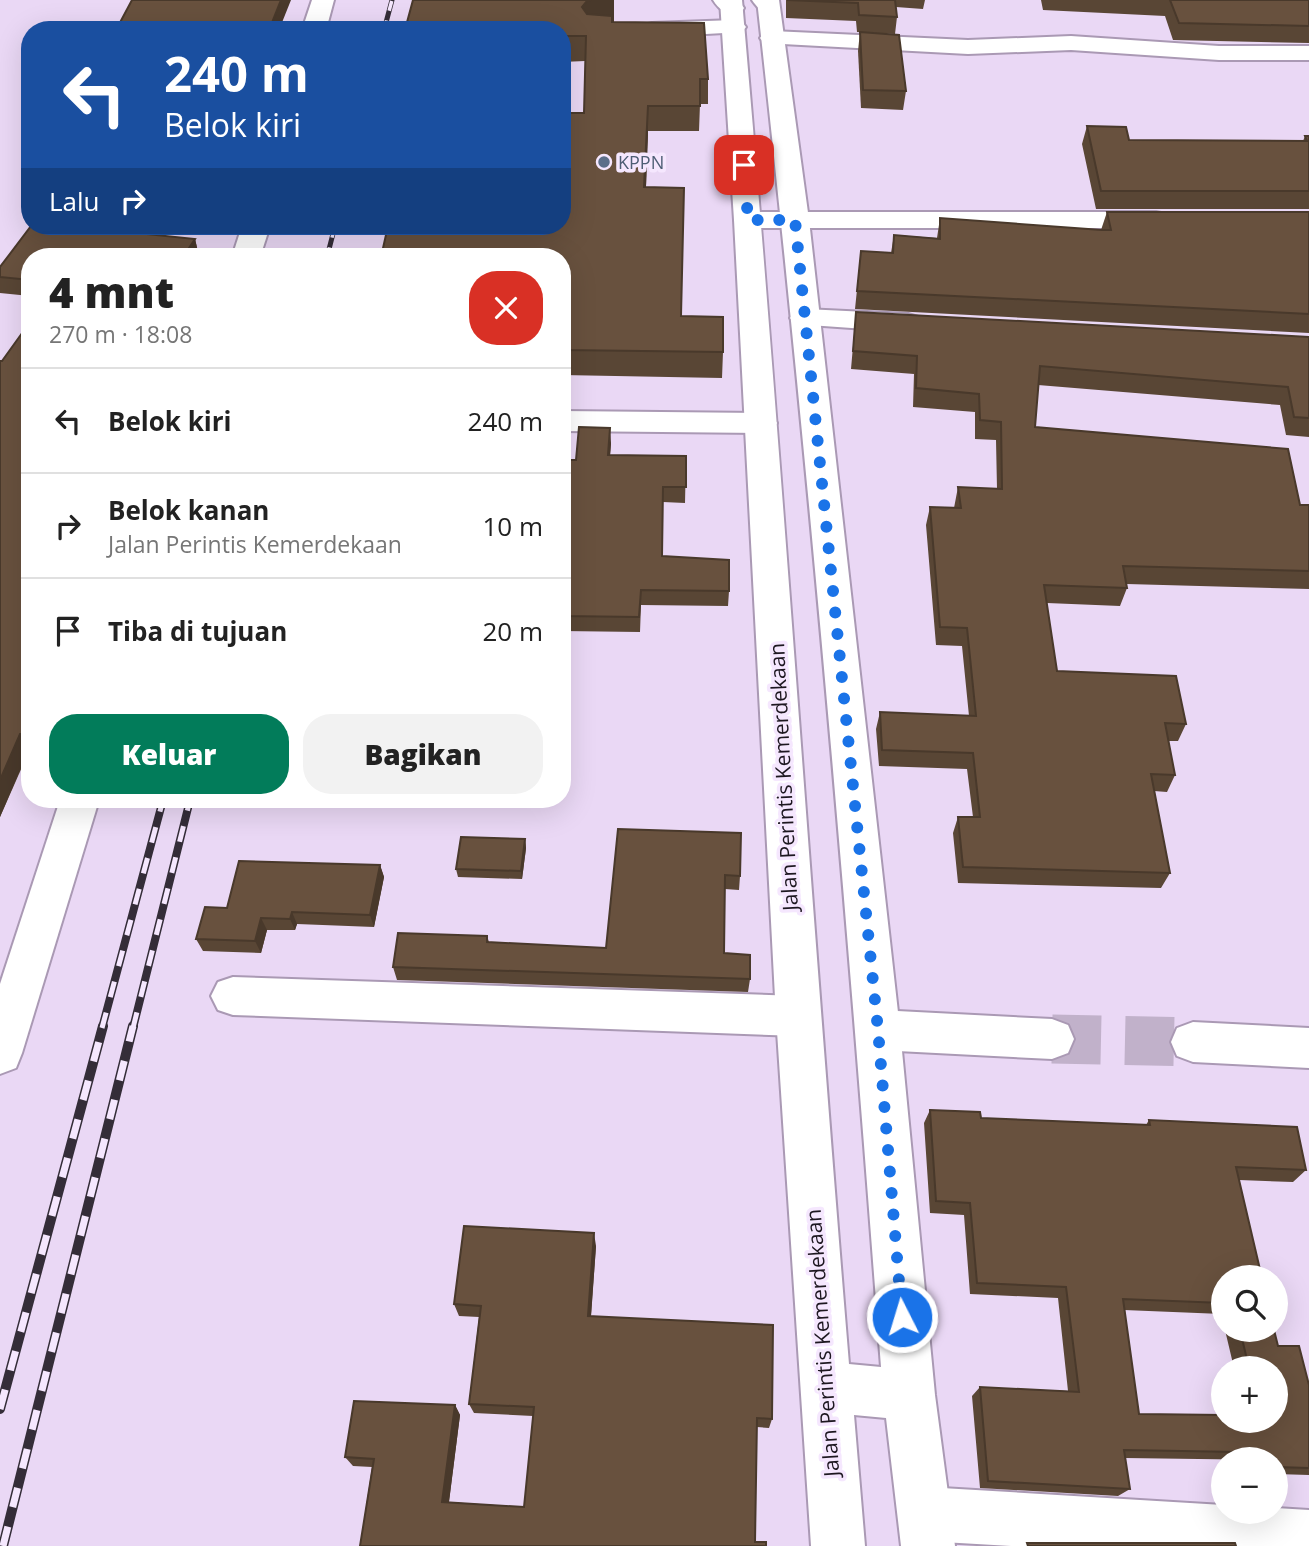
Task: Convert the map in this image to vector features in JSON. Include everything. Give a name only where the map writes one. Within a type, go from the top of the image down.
[{"type":"main road","points":[[317,21],[323,0]]},
{"type":"main road","points":[[625,31],[749,10],[968,47],[1071,43],[1219,53],[1309,53]]},
{"type":"main road","points":[[749,10],[795,220],[878,1030],[909,1395],[927,1530],[1309,1537]]},
{"type":"main road","name":"Jalan Perintis Kemerdekaan","points":[[749,10],[748,220],[798,1016],[838,1546]]},
{"type":"main road","points":[[748,220],[1184,220]]},
{"type":"main road","points":[[805,318],[939,324]]},
{"type":"main road","points":[[571,421],[761,423]]},
{"type":"main road","points":[[0,1053],[77,808]]},
{"type":"main road","points":[[233,996],[798,1016]]},
{"type":"main road","points":[[878,1030],[1052,1039]]},
{"type":"main road","points":[[1193,1042],[1309,1048]]},
{"type":"main road","points":[[826,1387],[909,1395]]},
{"type":"building","points":[[132,0],[281,0],[273,21],[121,21]]},
{"type":"building","points":[[413,0],[591,0],[582,7],[587,14],[612,16],[612,22],[704,23],[708,79],[700,79],[700,106],[648,106],[644,187],[684,188],[681,316],[723,317],[723,352],[571,350],[571,248],[383,248],[386,235],[571,235],[571,113],[584,113],[586,36],[571,36],[571,21],[407,21]]},
{"type":"building","points":[[787,0],[895,0],[897,17],[859,15],[858,3]]},
{"type":"building","points":[[1170,0],[1309,0],[1309,26],[1179,23]]},
{"type":"building","points":[[860,32],[899,35],[906,91],[863,90]]},
{"type":"building","points":[[1087,126],[1126,127],[1129,140],[1307,141],[1305,136],[1309,136],[1309,191],[1101,191]]},
{"type":"building","points":[[1107,212],[1309,212],[1309,314],[857,291],[861,251],[893,253],[894,235],[940,239],[940,218],[1111,230]]},
{"type":"building","points":[[24,235],[156,235],[195,239],[189,248],[21,248],[21,279],[0,277],[0,267]]},
{"type":"building","points":[[856,312],[1309,337],[1309,418],[1294,417],[1288,387],[1040,366],[1035,427],[1288,449],[1300,505],[1309,505],[1309,571],[1123,566],[1127,588],[1044,585],[1057,671],[1176,676],[1186,724],[1165,723],[1175,775],[1151,774],[1170,873],[963,867],[958,817],[980,817],[973,753],[882,750],[880,712],[976,716],[967,628],[940,627],[930,507],[961,508],[958,487],[1002,489],[1001,422],[980,420],[979,394],[916,388],[917,356],[853,351]]},
{"type":"building","points":[[21,335],[21,734],[0,780],[0,361]]},
{"type":"building","points":[[579,427],[610,428],[608,455],[686,456],[686,487],[663,487],[662,556],[729,560],[729,591],[641,590],[639,617],[571,616],[571,460],[576,460]]},
{"type":"building","points":[[618,829],[741,833],[740,876],[725,875],[724,953],[750,955],[750,979],[393,967],[398,933],[487,936],[487,942],[606,948]]},
{"type":"building","points":[[461,837],[525,839],[521,871],[456,869]]},
{"type":"building","points":[[239,861],[380,865],[370,915],[292,912],[290,919],[261,918],[255,941],[196,939],[205,907],[227,908]]},
{"type":"building","points":[[930,1110],[980,1112],[981,1118],[1150,1125],[1149,1120],[1297,1127],[1306,1170],[1236,1167],[1259,1265],[1211,1265],[1211,1303],[1123,1299],[1139,1414],[1211,1415],[1211,1433],[1288,1433],[1288,1356],[1246,1356],[1243,1342],[1277,1342],[1278,1346],[1299,1346],[1309,1385],[1309,1468],[1288,1467],[1288,1447],[1211,1447],[1211,1452],[1124,1450],[1130,1489],[988,1481],[980,1387],[1079,1392],[1066,1287],[977,1283],[970,1203],[936,1201]]},
{"type":"building","points":[[464,1226],[594,1233],[588,1316],[773,1325],[772,1419],[757,1418],[755,1542],[766,1542],[766,1546],[360,1546],[374,1459],[345,1457],[354,1401],[455,1405],[442,1502],[524,1507],[534,1407],[469,1404],[481,1306],[454,1304]]},
{"type":"building","points":[[1027,1543],[1235,1543],[1236,1546],[1028,1546]]},
{"type":"tunnel","points":[[1052,1039],[1193,1042]]},
{"type":"railway","points":[[386,21],[392,0]]},
{"type":"railway","points":[[329,248],[333,235]]},
{"type":"railway","points":[[102,1028],[161,808]]},
{"type":"railway","points":[[133,1028],[188,808]]},
{"type":"railway","points":[[0,1409],[103,1026]]},
{"type":"railway","points":[[3,1546],[133,1026]]},
{"type":"place","name":"KPPN","points":[[604,162]]},
{"type":"route","points":[[744,165],[748,220],[795,220],[878,1030],[902,1317]]}]
